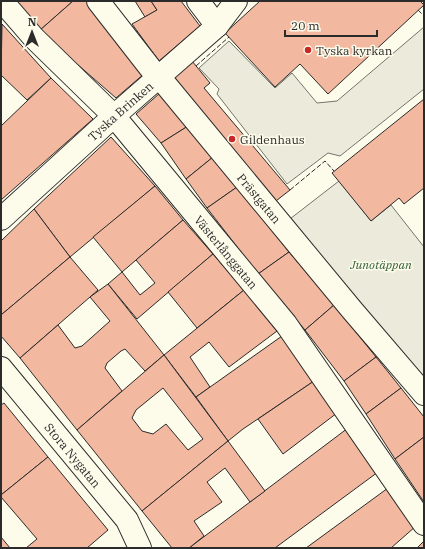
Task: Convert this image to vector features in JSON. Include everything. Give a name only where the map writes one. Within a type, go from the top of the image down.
[{"type":"street","name":"Västerlånggatan","points":[[2,1],[34,38],[114,116],[286,324],[424,524]]},
{"type":"street","name":"Prästgatan","points":[[98,1],[158,78],[166,84],[347,304],[424,394]]},
{"type":"street","points":[[198,1],[217,26]]},
{"type":"street","name":"Tyska Brinken","points":[[1,219],[114,116],[217,26],[236,1]]},
{"type":"street","name":"Stora Nygatan","points":[[5,382],[127,520],[138,547]]},
{"type":"green space","points":[[424,27],[424,89],[340,156],[328,153],[287,184],[217,94],[219,89],[199,68],[229,41],[275,88],[292,73],[317,103],[337,101]]},
{"type":"green space","name":"Junotäppan","points":[[339,181],[371,221],[391,205],[424,247],[424,379],[286,222]]},
{"type":"building","points":[[12,1],[73,1],[39,31]]},
{"type":"building","points":[[73,1],[90,1],[145,73],[116,98],[39,31]]},
{"type":"building","points":[[135,1],[151,1],[157,10],[145,17]]},
{"type":"building","points":[[151,1],[181,1],[200,26],[159,61],[132,24],[157,10]]},
{"type":"building","name":"Tyska kyrkan","points":[[260,1],[420,1],[424,5],[328,94],[300,64],[275,87],[225,33]]},
{"type":"building","points":[[2,24],[51,78],[27,100],[2,76],[1,77]]},
{"type":"building","name":"Gildenhaus","points":[[192,61],[210,83],[204,88],[290,190],[272,204],[168,80]]},
{"type":"building","points":[[51,78],[93,119],[1,200],[1,126]]},
{"type":"building","points":[[160,93],[188,126],[161,143],[136,114]]},
{"type":"building","points":[[424,99],[424,188],[404,204],[399,198],[371,221],[332,173]]},
{"type":"building","points":[[188,126],[213,157],[186,179],[161,143]]},
{"type":"building","points":[[111,137],[155,186],[70,257],[34,209]]},
{"type":"building","points":[[213,157],[237,187],[207,208],[186,179]]},
{"type":"building","points":[[155,186],[183,220],[122,272],[93,237]]},
{"type":"building","points":[[237,187],[289,252],[258,274],[207,208]]},
{"type":"building","points":[[34,209],[70,257],[1,315],[1,241]]},
{"type":"building","points":[[183,220],[213,254],[137,319],[108,284],[122,272],[140,295],[155,283],[136,260]]},
{"type":"building","points":[[289,252],[334,305],[305,330],[258,274]]},
{"type":"building","points":[[213,254],[244,290],[197,328],[168,292]]},
{"type":"building","points":[[70,257],[98,290],[20,358],[1,336],[1,315]]},
{"type":"building","points":[[108,284],[164,355],[145,371],[125,349],[107,363],[105,368],[122,391],[77,430],[20,358],[58,325],[75,348],[82,346],[110,321],[90,297]]},
{"type":"building","points":[[244,290],[277,331],[229,367],[209,342],[190,357],[210,387],[196,397],[164,355]]},
{"type":"building","points":[[334,305],[376,357],[344,381],[305,330]]},
{"type":"building","points":[[282,336],[314,381],[243,429],[228,441],[196,397]]},
{"type":"building","points":[[164,355],[228,441],[142,511],[77,430]],"holes":[[[163,388],[203,439],[188,450],[166,424],[153,434],[142,431],[132,418],[136,410]]]},
{"type":"building","points":[[376,357],[401,388],[366,414],[344,381]]},
{"type":"building","points":[[314,381],[337,413],[283,454],[258,419]]},
{"type":"building","points":[[401,388],[424,417],[424,437],[395,459],[366,414]]},
{"type":"building","points":[[4,403],[48,457],[1,495],[1,405]]},
{"type":"building","points":[[348,428],[378,472],[275,548],[189,548]]},
{"type":"building","points":[[424,437],[424,502],[395,459]]},
{"type":"building","points":[[228,441],[265,491],[250,502],[225,468],[207,482],[222,502],[194,521],[204,536],[189,548],[172,548],[142,511]]},
{"type":"building","points":[[48,457],[108,530],[87,548],[26,548],[37,539],[1,497],[1,495]]},
{"type":"building","points":[[388,488],[416,526],[391,548],[306,548]]},
{"type":"building","points":[[1,537],[10,548],[1,548]]},
{"type":"building","points":[[424,541],[424,548],[417,548]]},
{"type":"fence","points":[[418,10],[424,16]]},
{"type":"fence","points":[[196,66],[229,37]]},
{"type":"fence","points":[[290,190],[325,161],[334,171]]},
{"type":"place","name":"Tyska kyrkan","points":[[308,50]]},
{"type":"place","name":"Gildenhaus","points":[[232,139]]}]
